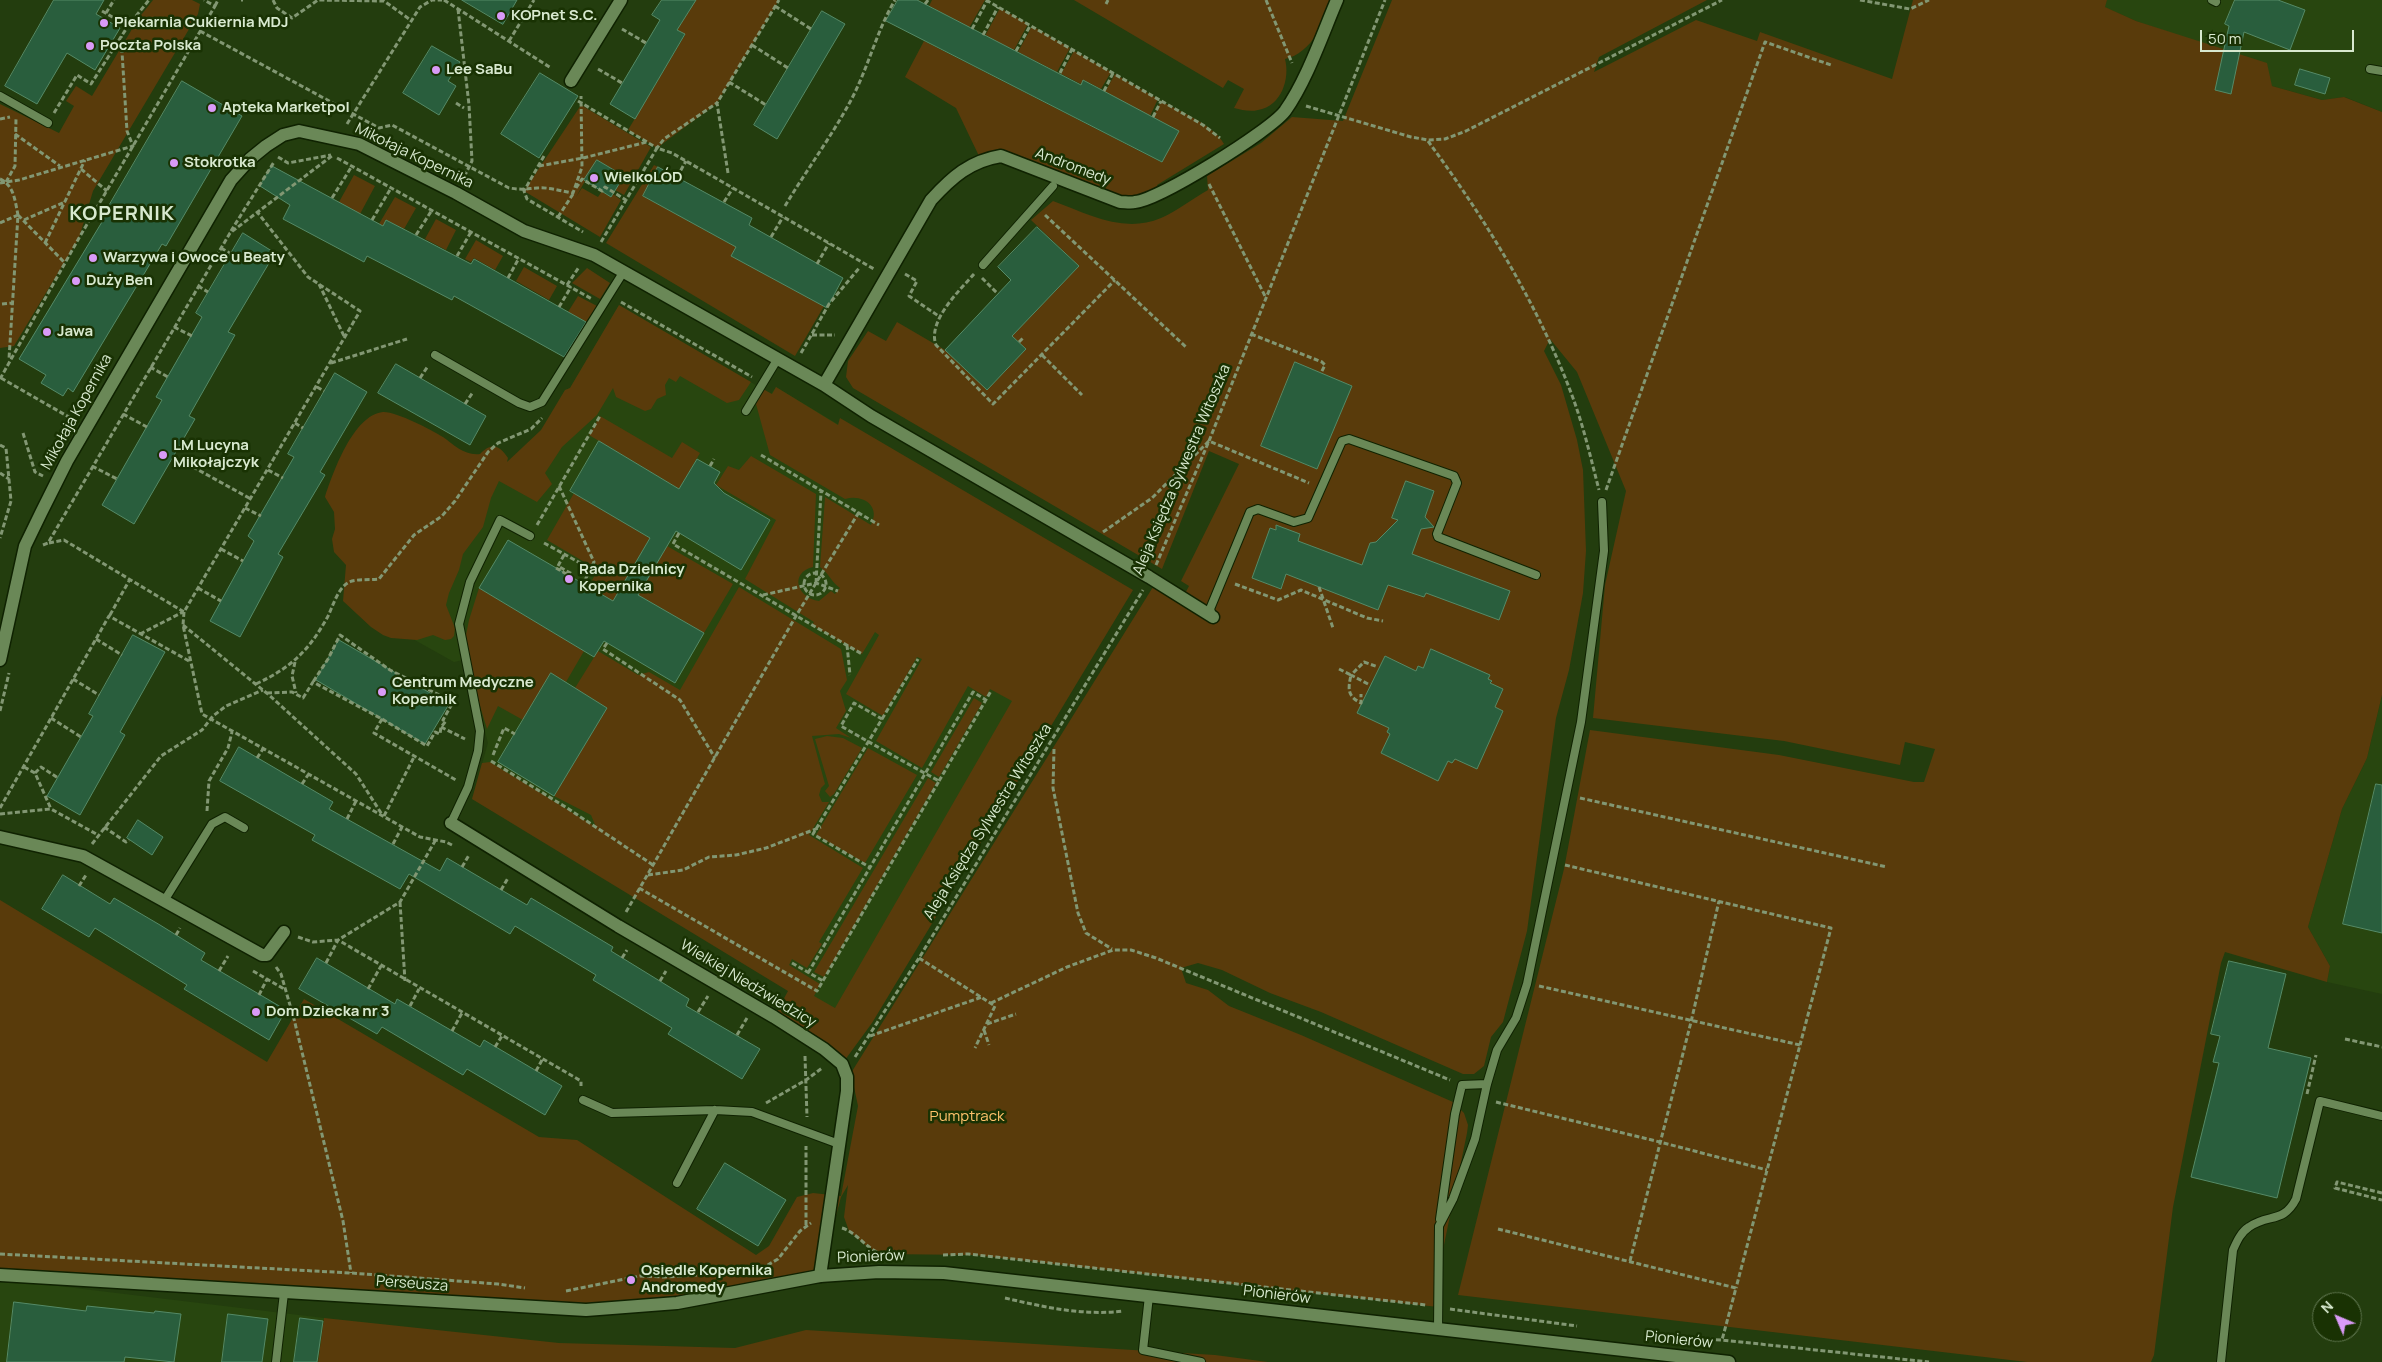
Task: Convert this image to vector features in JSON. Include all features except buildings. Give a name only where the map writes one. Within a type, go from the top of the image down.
[{"type":"street","points":[[571,80],[621,0]]},
{"type":"street","name":"Andromedy","points":[[824,385],[899,252],[931,200],[949,180],[967,166],[985,159],[1001,156],[1120,202],[1135,202],[1151,197],[1244,145],[1284,112],[1297,90],[1337,0]]},
{"type":"street","name":"Mikołaja Kopernika","points":[[5,662],[25,546],[56,482],[231,180],[250,159],[283,136],[299,131],[359,144],[456,193],[524,231],[594,255],[624,271],[774,365],[824,385],[880,421],[1150,577],[1213,617]]},
{"type":"street","name":"Wielkiej Niedźwiedzicy","points":[[451,823],[618,926],[774,1017],[837,1058],[845,1071],[847,1091],[820,1276]]},
{"type":"street","points":[[0,837],[83,856],[262,955],[267,955],[284,932]]},
{"type":"street","name":"Pionierów","points":[[820,1276],[879,1272],[944,1273],[1729,1362]]},
{"type":"street","name":"Perseusza","points":[[0,1275],[550,1309],[605,1309],[677,1303],[820,1276]]},
{"type":"lane","points":[[2370,69],[2382,71]]},
{"type":"lane","points":[[0,96],[48,123]]},
{"type":"lane","points":[[983,265],[1053,186]]},
{"type":"lane","points":[[435,355],[519,403],[530,407],[542,402],[624,271]]},
{"type":"lane","points":[[746,411],[774,365]]},
{"type":"lane","points":[[1213,617],[1210,609],[1250,512],[1258,509],[1294,522],[1302,522],[1308,518],[1342,441],[1349,439],[1454,476],[1457,483],[1437,534],[1438,537],[1536,575]]},
{"type":"lane","points":[[1439,1226],[1453,1198],[1475,1139],[1487,1084],[1497,1050],[1516,1018],[1527,984],[1581,722],[1604,551],[1602,502]]},
{"type":"lane","points":[[451,823],[468,787],[478,752],[480,731],[459,624],[464,601],[470,582],[500,520],[530,536]]},
{"type":"lane","points":[[164,901],[212,824],[225,817],[244,828]]},
{"type":"lane","points":[[1438,1329],[1439,1226],[1455,1114],[1462,1085],[1487,1084]]},
{"type":"lane","points":[[583,1100],[612,1113],[715,1110],[752,1112],[840,1144]]},
{"type":"lane","points":[[2221,1362],[2233,1250],[2240,1236],[2248,1227],[2261,1220],[2281,1216],[2290,1210],[2296,1199],[2320,1101],[2382,1116]]},
{"type":"lane","points":[[677,1183],[715,1110]]},
{"type":"lane","points":[[276,1362],[284,1292]]},
{"type":"lane","points":[[1148,1296],[1143,1350],[1201,1362]]},
{"type":"path","points":[[114,0],[104,12],[128,26]]},
{"type":"path","points":[[48,123],[77,75],[91,84],[121,36],[149,0]]},
{"type":"path","points":[[204,0],[215,6]]},
{"type":"path","points":[[87,427],[0,379],[132,146],[218,0]]},
{"type":"path","points":[[274,0],[277,8],[292,18],[318,0],[384,1],[412,20]]},
{"type":"path","points":[[230,234],[332,155],[352,114],[420,7],[432,0],[443,0],[551,68]]},
{"type":"path","points":[[508,41],[534,0]]},
{"type":"path","points":[[595,239],[600,243],[664,139],[717,103],[779,0]]},
{"type":"path","points":[[785,206],[850,102],[862,77],[879,30],[895,0]]},
{"type":"path","points":[[926,4],[928,0]]},
{"type":"path","points":[[972,29],[987,0],[1203,125],[1220,138]]},
{"type":"path","points":[[1266,0],[1295,70]]},
{"type":"path","name":"Aleja Księdza Sylwestra Witoszka","points":[[845,1071],[919,958],[1150,577],[1209,441],[1385,0]]},
{"type":"path","points":[[1297,90],[1308,95],[1303,105],[1428,140],[1445,139],[1497,116],[1722,0]]},
{"type":"path","points":[[1860,0],[1910,9],[1929,0]]},
{"type":"path","points":[[775,6],[811,29]]},
{"type":"path","points":[[983,35],[998,7]]},
{"type":"path","points":[[456,193],[472,160],[469,105],[458,9]]},
{"type":"path","points":[[1016,51],[1030,26]]},
{"type":"path","points":[[622,29],[646,43]]},
{"type":"path","points":[[200,31],[379,128],[392,125],[509,188],[524,191],[536,188],[551,188],[573,193]]},
{"type":"path","points":[[121,36],[127,131],[132,146]]},
{"type":"path","points":[[1602,502],[1765,42],[1831,65]]},
{"type":"path","points":[[752,45],[788,68]]},
{"type":"path","points":[[1060,73],[1072,50]]},
{"type":"path","points":[[598,69],[622,83]]},
{"type":"path","points":[[1104,91],[1113,73]]},
{"type":"path","points":[[730,82],[766,105]]},
{"type":"path","points":[[573,193],[582,167],[583,158],[579,101],[581,96]]},
{"type":"path","points":[[579,101],[657,148],[686,161],[864,263]]},
{"type":"path","points":[[1152,117],[1161,101]]},
{"type":"path","points":[[456,103],[464,108]]},
{"type":"path","points":[[717,103],[728,173]]},
{"type":"path","points":[[6,182],[15,166],[16,106]]},
{"type":"path","points":[[15,134],[61,166]]},
{"type":"path","points":[[1428,140],[1502,250],[1554,353],[1573,399],[1602,502]]},
{"type":"path","points":[[539,166],[583,158],[648,141]]},
{"type":"path","points":[[0,181],[19,180],[132,146]]},
{"type":"path","points":[[37,551],[48,543],[198,286],[277,157],[288,164],[332,155],[610,310],[617,299],[750,378],[762,376],[768,368],[774,365]]},
{"type":"path","points":[[524,191],[544,156]]},
{"type":"path","points":[[45,243],[86,160]]},
{"type":"path","points":[[677,177],[686,161]]},
{"type":"path","points":[[332,198],[352,166]]},
{"type":"path","points":[[81,169],[107,191]]},
{"type":"path","points":[[1206,178],[1266,297]]},
{"type":"path","points":[[558,216],[582,179],[602,191],[605,187],[626,200]]},
{"type":"path","points":[[6,182],[13,192],[18,215],[9,362]]},
{"type":"path","points":[[372,220],[391,188]]},
{"type":"path","points":[[724,202],[733,188]]},
{"type":"path","points":[[524,191],[527,199],[588,235]]},
{"type":"path","points":[[24,220],[65,202]]},
{"type":"path","points":[[1036,206],[1187,348]]},
{"type":"path","points":[[416,235],[432,210]]},
{"type":"path","points":[[258,213],[308,277],[360,311],[184,612],[183,625],[202,714],[420,837],[446,842],[453,846]]},
{"type":"path","points":[[18,215],[65,263]]},
{"type":"path","points":[[0,223],[18,215]]},
{"type":"path","points":[[771,237],[783,217]]},
{"type":"path","points":[[457,256],[471,232]]},
{"type":"path","points":[[817,264],[829,243]]},
{"type":"path","points":[[221,248],[231,254]]},
{"type":"path","points":[[899,252],[913,258],[902,272],[917,281],[909,296],[940,317]]},
{"type":"path","points":[[508,278],[519,258]]},
{"type":"path","points":[[560,307],[582,262]]},
{"type":"path","points":[[798,359],[829,304],[860,267]]},
{"type":"path","points":[[998,294],[976,272],[949,303],[940,317],[935,334],[936,345],[993,404],[1116,280]]},
{"type":"path","points":[[318,284],[345,338]]},
{"type":"path","points":[[198,286],[208,292]]},
{"type":"path","points":[[2,304],[12,302]]},
{"type":"path","points":[[174,327],[192,336]]},
{"type":"path","points":[[811,334],[851,336]]},
{"type":"path","points":[[1251,334],[1322,362],[1325,365],[1321,373]]},
{"type":"path","points":[[1019,342],[1024,337]]},
{"type":"path","points":[[330,364],[407,339]]},
{"type":"path","points":[[1042,355],[1082,395]]},
{"type":"path","points":[[150,367],[168,377]]},
{"type":"path","points":[[317,387],[324,391]]},
{"type":"path","points":[[123,414],[147,427]]},
{"type":"path","points":[[256,684],[278,674],[300,658],[327,619],[339,593],[351,581],[379,579],[414,535],[442,516],[455,502],[488,452],[498,443],[531,429],[545,414]]},
{"type":"path","points":[[530,536],[600,416]]},
{"type":"path","points":[[295,423],[303,428]]},
{"type":"path","points":[[23,433],[35,472],[56,482]]},
{"type":"path","points":[[1102,533],[1152,498],[1209,441],[1321,489]]},
{"type":"path","points":[[0,445],[6,448],[11,501],[0,538]]},
{"type":"path","points":[[760,455],[879,525]]},
{"type":"path","points":[[173,456],[251,499]]},
{"type":"path","points":[[710,466],[714,459]]},
{"type":"path","points":[[92,466],[117,479]]},
{"type":"path","points":[[268,470],[283,478]]},
{"type":"path","points":[[0,473],[9,479]]},
{"type":"path","points":[[559,486],[594,562],[583,584]]},
{"type":"path","points":[[816,583],[821,492]]},
{"type":"path","points":[[245,508],[261,516]]},
{"type":"path","points":[[618,926],[796,616],[859,512]]},
{"type":"path","points":[[679,533],[673,544],[862,654]]},
{"type":"path","points":[[48,543],[64,540],[184,612]]},
{"type":"path","points":[[544,543],[592,569]]},
{"type":"path","points":[[221,549],[242,561]]},
{"type":"path","points":[[556,568],[570,576],[572,574],[558,566],[564,555]]},
{"type":"path","points":[[816,572],[821,574],[826,580],[826,586],[818,595],[810,594],[804,586],[804,581],[808,575],[816,572]]},
{"type":"path","points":[[0,808],[130,579]]},
{"type":"path","points":[[763,596],[816,583],[838,591]]},
{"type":"path","points":[[1230,592],[1234,584],[1278,600],[1301,590],[1367,618],[1383,621]]},
{"type":"path","points":[[1319,587],[1333,628]]},
{"type":"path","points":[[198,588],[221,601]]},
{"type":"path","points":[[139,634],[184,612]]},
{"type":"path","points":[[110,616],[190,661]]},
{"type":"path","points":[[183,625],[267,693],[356,774],[384,817]]},
{"type":"path","points":[[267,693],[292,692],[303,698],[313,682],[328,659],[340,635],[390,670],[453,702],[443,720],[446,721],[441,726],[440,734],[435,732],[427,746],[382,719],[313,682]]},
{"type":"path","points":[[96,639],[122,655]]},
{"type":"path","points":[[607,643],[603,649],[680,700],[715,758]]},
{"type":"path","points":[[847,645],[850,675]]},
{"type":"path","points":[[871,868],[813,834],[918,659]]},
{"type":"path","points":[[0,711],[5,662]]},
{"type":"path","points":[[295,662],[292,676],[297,694]]},
{"type":"path","points":[[1360,694],[1361,703],[1348,693],[1351,675],[1364,662],[1369,662],[1378,667]]},
{"type":"path","points":[[1339,669],[1368,684]]},
{"type":"path","points":[[73,679],[99,695]]},
{"type":"path","points":[[0,814],[52,809],[98,835],[161,756],[202,730],[211,719],[232,703],[263,690]]},
{"type":"path","points":[[640,888],[817,991],[991,691]]},
{"type":"path","points":[[808,973],[973,692],[986,700]]},
{"type":"path","points":[[882,719],[854,702],[841,726],[939,781]]},
{"type":"path","points":[[51,718],[81,737]]},
{"type":"path","points":[[382,719],[374,733],[468,787]]},
{"type":"path","points":[[441,726],[454,733]]},
{"type":"path","points":[[515,734],[504,728],[490,762],[567,808],[653,865]]},
{"type":"path","points":[[205,835],[209,781],[228,748],[232,732]]},
{"type":"path","points":[[258,758],[263,749]]},
{"type":"path","points":[[1054,749],[1053,788],[1078,913],[1086,933],[1112,950]]},
{"type":"path","points":[[384,817],[414,757]]},
{"type":"path","points":[[24,767],[35,773],[52,809]]},
{"type":"path","points":[[35,773],[40,767],[58,778]]},
{"type":"path","points":[[302,784],[308,775]]},
{"type":"path","points":[[1566,795],[1887,867]]},
{"type":"path","points":[[347,819],[356,801]]},
{"type":"path","points":[[104,827],[126,842],[129,840]]},
{"type":"path","points":[[393,844],[402,827]]},
{"type":"path","points":[[647,876],[683,870],[710,857],[736,855],[766,848],[821,827]]},
{"type":"path","points":[[284,932],[313,942],[338,940],[400,902],[435,841]]},
{"type":"path","points":[[461,851],[477,860]]},
{"type":"path","points":[[462,867],[469,855]]},
{"type":"path","points":[[1552,862],[1831,928],[1722,1340]]},
{"type":"path","points":[[500,873],[516,883]]},
{"type":"path","points":[[79,886],[87,874]]},
{"type":"path","points":[[501,890],[508,878]]},
{"type":"path","points":[[1630,1261],[1691,1022],[1719,901]]},
{"type":"path","points":[[400,902],[405,981]]},
{"type":"path","points":[[176,935],[180,928]]},
{"type":"path","points":[[326,964],[338,940]]},
{"type":"path","points":[[338,940],[405,981],[581,1082],[583,1100]]},
{"type":"path","points":[[622,944],[636,952]]},
{"type":"path","points":[[622,958],[628,948]]},
{"type":"path","points":[[991,1003],[1067,967],[1112,950],[1131,950],[1156,958],[1462,1085]]},
{"type":"path","points":[[267,955],[280,974],[294,1020],[343,1221],[351,1273]]},
{"type":"path","points":[[219,971],[228,956]]},
{"type":"path","points":[[919,958],[995,1006],[975,1048]]},
{"type":"path","points":[[792,963],[823,981]]},
{"type":"path","points":[[368,988],[381,966]]},
{"type":"path","points":[[659,966],[675,975]]},
{"type":"path","points":[[660,981],[666,970]]},
{"type":"path","points":[[259,994],[267,979]]},
{"type":"path","points":[[1527,984],[1800,1045]]},
{"type":"path","points":[[410,1006],[420,989]]},
{"type":"path","points":[[698,1012],[708,994],[716,999]]},
{"type":"path","points":[[869,1036],[982,997]]},
{"type":"path","points":[[452,1031],[462,1013]]},
{"type":"path","points":[[740,1013],[756,1022]]},
{"type":"path","points":[[986,1025],[1016,1014]]},
{"type":"path","points":[[737,1035],[748,1017]]},
{"type":"path","points":[[984,1030],[990,1045]]},
{"type":"path","points":[[495,1047],[502,1036]]},
{"type":"path","points":[[2345,1039],[2382,1047]]},
{"type":"path","points":[[805,1050],[806,1225]]},
{"type":"path","points":[[2305,1100],[2316,1056]]},
{"type":"path","points":[[752,1112],[806,1080],[837,1058]]},
{"type":"path","points":[[536,1071],[542,1060]]},
{"type":"path","points":[[1484,1100],[1767,1170]]},
{"type":"path","points":[[2382,1193],[2337,1182],[2336,1188],[2382,1200]]},
{"type":"path","points":[[760,1270],[778,1259],[806,1225],[812,1223],[847,1230],[874,1252],[891,1254]]},
{"type":"path","points":[[1498,1229],[1736,1288]]},
{"type":"path","points":[[0,1254],[351,1273],[498,1284],[531,1289]]},
{"type":"path","points":[[940,1255],[968,1254],[1438,1307],[1586,1327]]},
{"type":"path","points":[[558,1291],[567,1291],[640,1276],[665,1277],[751,1271]]},
{"type":"path","points":[[1663,1336],[1722,1340],[1929,1362]]},
{"type":"shaded area","points":[[2107,0],[2382,0],[2382,112],[2345,97],[2322,100],[2272,86],[2182,37],[2136,21],[2104,7]]},
{"type":"shaded area","points":[[619,305],[771,394],[776,387],[1044,548],[1103,593],[847,1019],[472,799],[488,743],[467,659],[454,662],[404,634],[495,474],[542,430],[565,390],[570,388]]},
{"type":"shaded area","points":[[2382,695],[2382,994],[2327,982],[2330,966],[2308,927],[2342,809],[2367,758]]},
{"type":"shaded area","points":[[0,1279],[324,1318],[318,1362],[0,1362]]},
{"type":"green space","points":[[153,0],[192,0],[200,4],[198,14],[93,191],[79,238],[14,346],[0,348],[0,104],[59,133],[74,106],[66,101],[76,86],[92,96],[138,19]]},
{"type":"green space","points":[[695,0],[779,0],[717,103],[657,148],[628,130],[685,35],[677,30]]},
{"type":"green space","points":[[932,0],[985,0],[969,28],[929,6]]},
{"type":"green space","points":[[1074,0],[1335,0],[1316,36],[1303,50],[1285,59],[1285,82],[1278,97],[1266,107],[1252,111],[1234,108],[1244,89],[1228,80],[1223,88]]},
{"type":"green space","name":"Pumptrack","points":[[1392,0],[1707,0],[1599,57],[1594,72],[1696,20],[1757,41],[1760,32],[1892,79],[1913,0],[2107,0],[2105,7],[2136,21],[2267,63],[2272,86],[2322,100],[2344,97],[2382,112],[2382,695],[2367,758],[2342,809],[2308,927],[2330,966],[2327,982],[2225,952],[2221,963],[2173,1207],[2154,1355],[2151,1362],[2027,1362],[1458,1295],[1564,869],[1590,730],[1779,755],[1914,782],[1924,782],[1935,749],[1905,742],[1900,765],[1784,741],[1593,718],[1605,585],[1626,491],[1577,372],[1550,339],[1544,351],[1561,385],[1577,440],[1583,470],[1586,551],[1583,593],[1569,670],[1556,718],[1527,931],[1503,1022],[1491,1037],[1484,1066],[1474,1074],[1463,1074],[1321,1012],[1270,993],[1222,970],[1198,963],[1181,968],[1186,983],[1208,990],[1229,1006],[1301,1035],[1453,1102],[1464,1113],[1468,1125],[1467,1133],[1438,1274],[1438,1307],[975,1255],[881,1254],[869,1248],[849,1231],[844,1217],[848,1185],[841,1197],[820,1276],[641,1307],[0,1273],[0,900],[267,1062],[304,999],[539,1137],[577,1140],[756,1255],[769,1246],[797,1197],[813,1193],[841,1196],[858,1106],[851,1073],[1153,587],[1180,603],[1189,586],[1181,581],[1239,464],[1209,451],[1162,569],[853,388],[846,377],[848,361],[868,331],[886,341],[897,322],[945,350],[987,390],[1026,349],[1012,336],[1079,266],[1031,220],[1053,201],[1106,220],[1133,224],[1147,222],[1167,215],[1208,190],[1207,176],[1261,143],[1292,117],[1343,121]],"holes":[[[1295,363],[1352,386],[1317,469],[1261,446]]]},
{"type":"green space","points":[[1000,8],[1028,24],[1014,50],[985,36]]},
{"type":"green space","points":[[1032,26],[1070,48],[1057,72],[1018,52]]},
{"type":"green space","points":[[924,41],[1161,162],[1179,131],[1153,117],[1161,101],[1212,130],[1224,144],[1157,185],[1159,190],[1148,195],[1123,198],[979,156],[956,108],[905,77]]},
{"type":"green space","points":[[1074,51],[1111,72],[1101,89],[1084,80],[1081,84],[1061,74]]},
{"type":"green space","points":[[1115,74],[1158,99],[1150,116],[1105,92]]},
{"type":"green space","points":[[581,105],[651,147],[624,195],[615,190],[624,176],[597,160],[576,197],[582,188],[598,197],[602,191],[611,197],[613,194],[621,200],[600,237],[524,191]]},
{"type":"green space","points":[[654,165],[658,167],[643,196],[736,247],[731,256],[824,306],[795,356],[606,243]]},
{"type":"green space","points":[[354,175],[375,186],[360,214],[339,202]]},
{"type":"green space","points":[[395,197],[416,208],[404,229],[386,220],[383,226],[379,224]]},
{"type":"green space","points":[[436,219],[456,230],[446,250],[425,239]]},
{"type":"green space","points":[[476,240],[503,256],[495,270],[474,258],[471,262],[465,259]]},
{"type":"green space","points":[[524,267],[557,286],[549,300],[516,281]]},
{"type":"green space","points":[[587,268],[610,283],[600,299],[572,283]]},
{"type":"green space","points":[[578,296],[597,306],[586,322],[568,312]]},
{"type":"green space","points":[[619,305],[751,382],[739,400],[727,403],[680,376],[676,382],[669,378],[665,385],[666,395],[657,399],[651,409],[645,411],[616,397],[613,388],[597,415],[562,447],[545,473],[552,484],[537,502],[499,481],[491,498],[483,527],[463,554],[459,570],[449,593],[446,605],[455,628],[454,636],[451,639],[445,640],[433,635],[417,640],[391,638],[371,627],[343,601],[346,565],[334,552],[332,539],[335,529],[334,512],[325,497],[339,460],[362,423],[372,416],[389,412],[422,426],[469,453],[480,454],[488,448],[499,448],[508,458],[507,462],[541,430],[565,390],[570,388]]},
{"type":"green space","points":[[776,387],[838,425],[840,418],[1133,590],[872,1023],[842,1064],[774,1017],[788,991],[472,799],[482,763],[490,762],[596,827],[591,815],[554,796],[607,708],[575,688],[598,651],[638,675],[649,672],[680,690],[739,587],[841,649],[847,680],[840,691],[846,711],[836,728],[851,738],[839,734],[812,736],[825,784],[821,788],[819,795],[822,802],[829,802],[809,835],[863,868],[819,942],[822,944],[807,968],[792,959],[789,965],[820,984],[814,996],[835,1008],[1012,701],[990,689],[986,697],[968,686],[922,768],[876,741],[922,659],[917,657],[883,716],[846,694],[879,635],[875,632],[862,654],[812,625],[814,622],[745,579],[776,520],[716,485],[728,466],[739,470],[751,456],[816,494],[813,567],[805,570],[799,580],[801,591],[811,599],[819,601],[831,591],[835,594],[840,588],[820,567],[825,497],[871,525],[874,512],[872,507],[864,500],[858,498],[845,499],[770,455],[756,404],[763,389],[772,394]]},
{"type":"green space","points":[[600,416],[672,458],[682,442],[700,453],[679,489],[589,435]]},
{"type":"green space","points":[[574,493],[650,538],[613,602],[588,587],[598,570],[547,540]]},
{"type":"green space","points":[[667,546],[733,584],[704,633],[638,595]]},
{"type":"green space","points":[[479,588],[584,651],[566,682],[551,673],[523,720],[498,706],[487,729],[463,650],[469,620]]},
{"type":"green space","points":[[974,698],[982,703],[939,777],[931,772]]},
{"type":"green space","points":[[827,736],[843,738],[862,748],[834,794],[830,797],[825,791],[829,786],[815,739]]},
{"type":"green space","points":[[868,748],[917,775],[865,863],[816,835]]},
{"type":"green space","points":[[928,778],[936,783],[824,977],[814,972]]},
{"type":"green space","points":[[324,1318],[559,1343],[735,1348],[806,1330],[1215,1355],[1268,1362],[318,1362]]},
{"type":"place","name":"KOPnet S.C.","points":[[501,16]]},
{"type":"place","name":"Piekarnia Cukiernia MDJ","points":[[104,23]]},
{"type":"place","name":"Poczta Polska","points":[[90,46]]},
{"type":"place","name":"Lee SaBu","points":[[436,70]]},
{"type":"place","name":"Apteka Marketpol","points":[[212,108]]},
{"type":"place","name":"Stokrotka","points":[[174,163]]},
{"type":"place","name":"WielkoLÓD","points":[[594,178]]},
{"type":"place","name":"Warzywa i Owoce u Beaty","points":[[93,258]]},
{"type":"place","name":"Duży Ben","points":[[76,281]]},
{"type":"place","name":"Jawa","points":[[47,332]]},
{"type":"place","name":"LM Lucyna Mikołajczyk","points":[[163,455]]},
{"type":"place","name":"Rada Dzielnicy Kopernika","points":[[569,579]]},
{"type":"place","name":"Centrum Medyczne Kopernik","points":[[382,692]]},
{"type":"place","name":"Dom Dziecka nr 3","points":[[256,1012]]},
{"type":"place","name":"Osiedle Kopernika Andromedy","points":[[631,1280]]},
{"type":"district","name":"KOPERNIK","points":[[122,214]]}]
